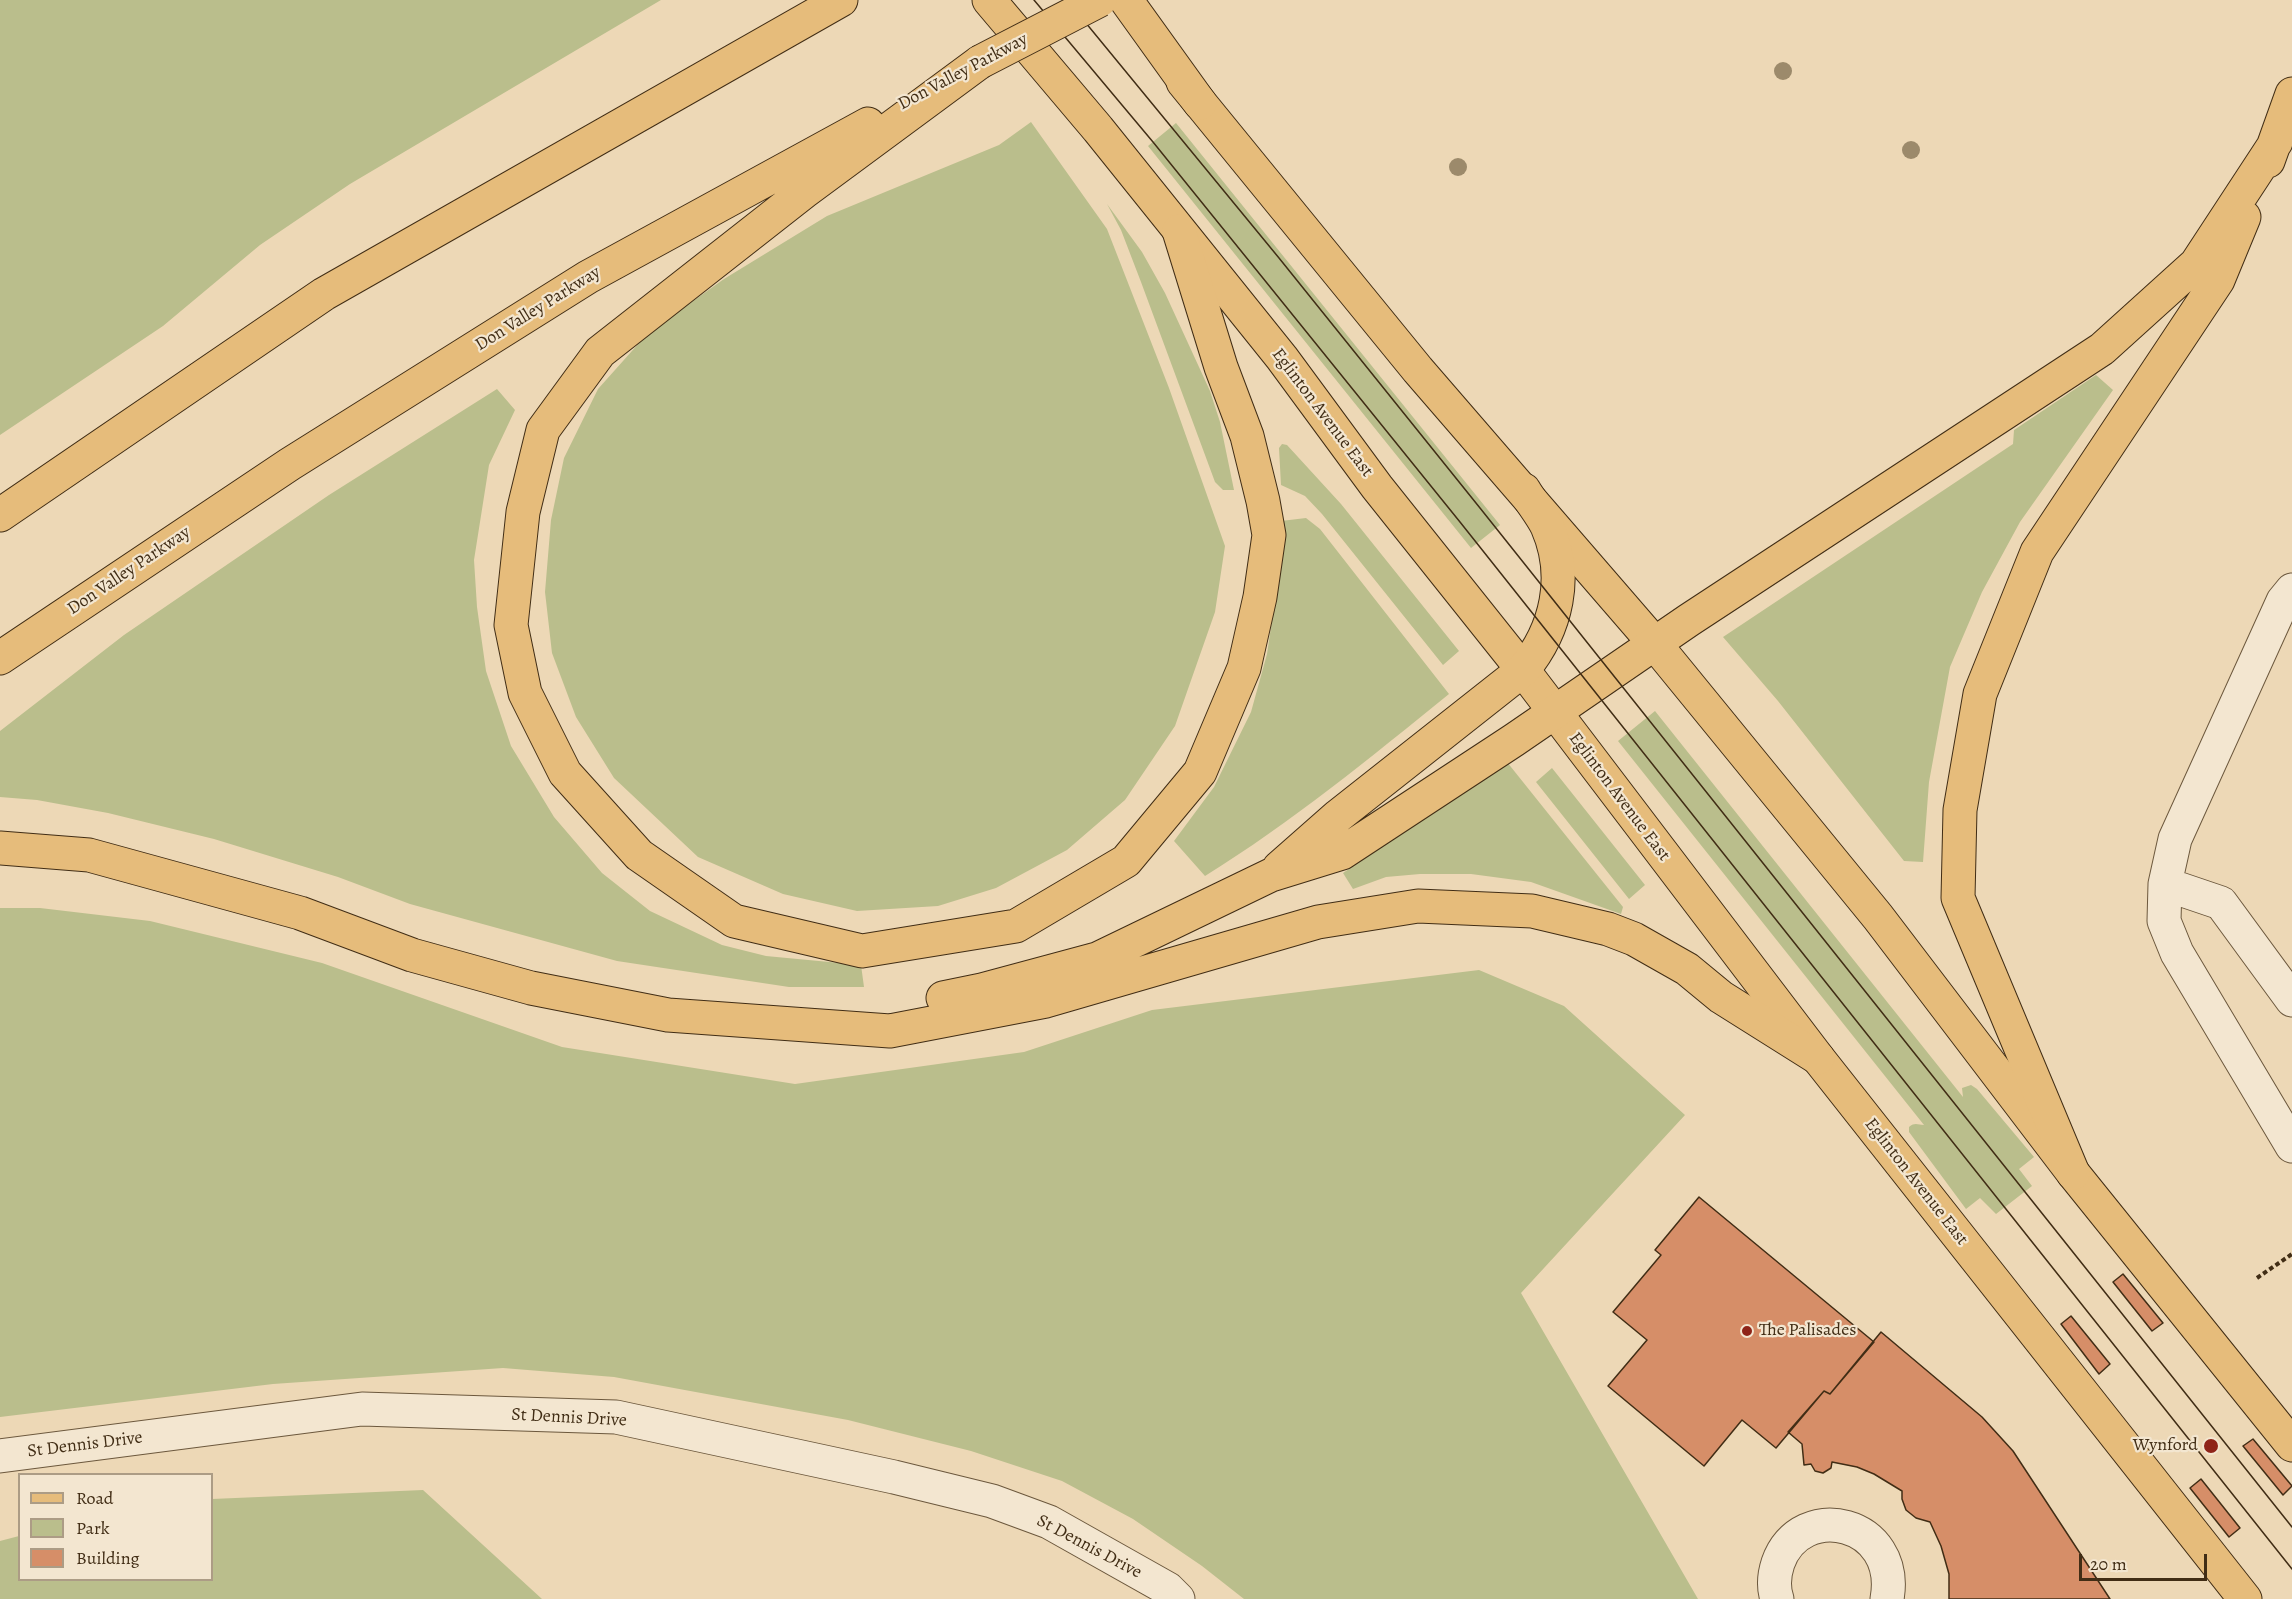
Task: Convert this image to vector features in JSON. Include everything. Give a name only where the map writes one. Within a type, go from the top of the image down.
[{"type":"main road","points":[[0,515],[324,294],[840,0]]},
{"type":"main road","name":"Eglinton Avenue East","points":[[989,0],[1098,129],[1282,358],[1377,487],[1523,670],[1818,1058],[2245,1599]]},
{"type":"main road","name":"Don Valley Parkway","points":[[0,658],[290,464],[588,278],[980,62],[1100,0]]},
{"type":"main road","points":[[1119,0],[1418,370],[1655,644],[1871,908],[2073,1173],[2292,1445]]},
{"type":"main road","points":[[1126,0],[1200,103]]},
{"type":"main road","points":[[980,62],[804,192],[608,345],[600,352],[543,430],[523,512],[511,625],[525,693],[565,773],[639,855],[734,921],[862,951],[1016,926],[1126,861],[1200,772],[1244,668],[1260,597],[1269,535],[1247,436],[1221,367],[1179,231]]},
{"type":"main road","points":[[2073,1173],[1958,898],[1960,810],[1980,694],[2037,552],[2218,280],[2276,142],[2292,94]]},
{"type":"main road","points":[[808,1025],[982,990],[1097,959],[1271,875],[1342,853],[2102,349],[2196,264],[2276,142]]},
{"type":"main road","points":[[1271,875],[1338,816],[1523,670],[1537,654],[1548,634],[1557,605],[1558,564],[1546,525],[1524,490]]},
{"type":"main road","points":[[0,848],[89,855],[300,913],[412,955],[531,988],[668,1015],[890,1031],[1046,1001],[1318,922],[1418,906],[1532,911],[1608,929],[1634,939],[1687,969],[1721,997],[1818,1058]]},
{"type":"street","points":[[2292,590],[2283,601],[2175,839],[2165,884],[2164,921],[2177,953],[2292,1146]]},
{"type":"street","points":[[2165,884],[2221,903],[2292,1000]]},
{"type":"street","name":"St Dennis Drive","points":[[0,1456],[362,1409],[615,1418],[894,1477],[992,1501],[1048,1522],[1168,1589],[1178,1599]]},
{"type":"street","points":[[1777,1599],[1774,1591],[1775,1571],[1781,1553],[1794,1539],[1810,1529],[1829,1525],[1848,1527],[1865,1535],[1879,1549],[1888,1566],[1890,1585],[1887,1599]]},
{"type":"path","points":[[2257,1278],[2292,1254]]},
{"type":"green space","points":[[0,0],[661,0],[350,184],[260,245],[163,326],[0,435]]},
{"type":"green space","points":[[1031,122],[1107,229],[1169,388],[1225,546],[1215,612],[1175,726],[1125,800],[1067,850],[996,888],[938,906],[857,911],[783,894],[698,857],[614,778],[576,717],[552,653],[545,592],[551,520],[564,458],[598,389],[648,333],[724,279],[827,216],[999,145]]},
{"type":"green space","points":[[1176,123],[1500,525],[1471,548],[1148,146]]},
{"type":"green space","points":[[1107,204],[1142,252],[1165,293],[1210,391],[1220,422],[1234,490],[1223,490],[1215,482],[1121,230]]},
{"type":"green space","points":[[2096,375],[2113,390],[2020,522],[1982,592],[1950,667],[1929,782],[1923,862],[1904,861],[1778,701],[1723,637],[2013,444],[2014,430]]},
{"type":"green space","points":[[497,389],[515,410],[489,465],[474,560],[477,607],[486,671],[511,746],[554,817],[602,873],[650,911],[722,945],[766,956],[861,965],[864,987],[789,987],[617,961],[410,904],[338,877],[214,839],[108,813],[37,800],[0,797],[0,731],[124,635],[329,495]]},
{"type":"green space","points":[[1282,444],[1287,445],[1341,504],[1459,651],[1443,665],[1322,514],[1305,496],[1281,485],[1279,448]]},
{"type":"green space","points":[[1306,518],[1320,529],[1449,694],[1300,812],[1205,876],[1174,841],[1214,787],[1251,712],[1267,654],[1277,586],[1281,521]]},
{"type":"green space","points":[[1655,711],[1963,1097],[1962,1088],[1971,1085],[1977,1089],[2034,1157],[2019,1169],[2032,1186],[1996,1214],[1980,1198],[1966,1209],[1909,1132],[1909,1127],[1913,1125],[1924,1125],[1618,741]]},
{"type":"green space","points":[[1507,762],[1623,907],[1621,914],[1531,882],[1471,874],[1386,877],[1353,889],[1343,873]]},
{"type":"green space","points":[[1552,768],[1645,885],[1629,899],[1536,782]]},
{"type":"green space","points":[[0,908],[40,908],[150,921],[322,963],[562,1047],[795,1084],[1024,1052],[1152,1010],[1479,970],[1564,1006],[1685,1115],[1521,1293],[1698,1599],[1244,1599],[1202,1566],[1133,1519],[1062,1481],[971,1451],[848,1420],[614,1377],[503,1368],[273,1384],[0,1417]]},
{"type":"green space","points":[[423,1490],[542,1599],[0,1599],[0,1541],[18,1536],[18,1581],[213,1581],[213,1499]]},
{"type":"building","name":"The Palisades","points":[[1699,1197],[1874,1342],[1830,1394],[1824,1391],[1776,1448],[1742,1420],[1704,1466],[1608,1386],[1647,1340],[1613,1312],[1661,1255],[1655,1250]]},
{"type":"building","points":[[2123,1274],[2163,1323],[2152,1331],[2113,1282]]},
{"type":"building","points":[[2071,1316],[2110,1364],[2099,1374],[2061,1324]]},
{"type":"building","points":[[1881,1332],[1982,1417],[2013,1451],[2110,1599],[1949,1599],[1949,1574],[1941,1546],[1930,1522],[1916,1518],[1906,1510],[1902,1491],[1874,1474],[1857,1467],[1832,1462],[1831,1468],[1823,1473],[1815,1471],[1811,1464],[1804,1465],[1802,1444],[1788,1432],[1824,1391],[1830,1394]]},
{"type":"building","points":[[2253,1439],[2292,1486],[2283,1495],[2243,1446]]},
{"type":"building","points":[[2201,1479],[2240,1528],[2229,1537],[2190,1488]]},
{"type":"tram line","points":[[1034,0],[1153,142],[1460,522],[2292,1569]]},
{"type":"tram line","points":[[1067,0],[1480,508],[2292,1527]]},
{"type":"place","name":"The Palisades","points":[[1747,1331]]},
{"type":"place","name":"Wynford","points":[[2211,1446]]}]
